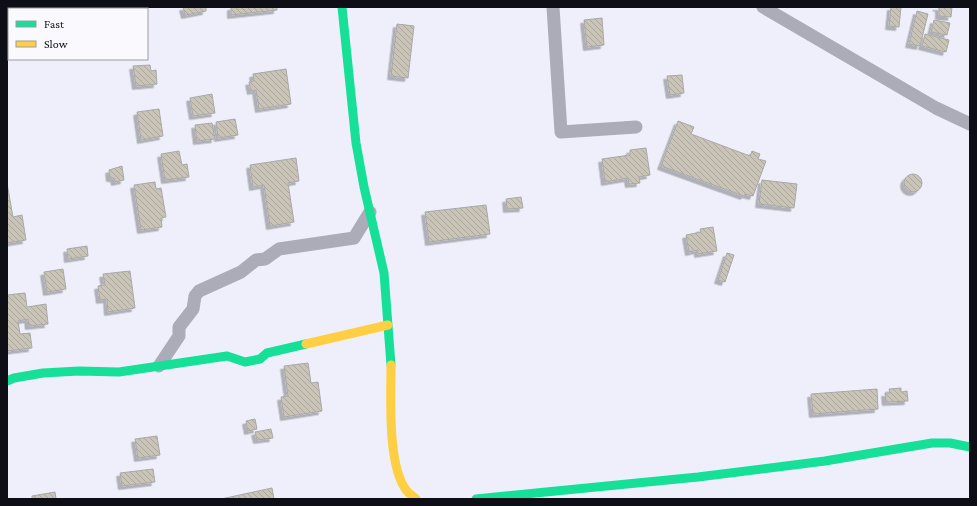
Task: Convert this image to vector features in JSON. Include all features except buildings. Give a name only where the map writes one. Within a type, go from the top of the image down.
[{"type":"street","points":[[342,7],[349,100],[370,212],[384,272],[391,359],[392,442],[401,481],[416,499]]},
{"type":"street","points":[[553,7],[561,132],[636,127]]},
{"type":"street","points":[[763,7],[936,108],[970,124]]},
{"type":"street","points":[[159,366],[179,336],[179,327],[193,309],[195,296],[199,291],[241,272],[256,260],[265,259],[279,249],[354,238],[370,212]]},
{"type":"street","points":[[7,381],[16,376],[84,371],[119,372],[227,356],[245,362],[260,359],[267,354],[388,325]]},
{"type":"street","points":[[476,499],[698,477],[825,461],[932,443],[950,443],[970,447]]},
{"type":"traffic: fast","points":[[342,7],[356,143],[364,187],[384,273],[391,365]]},
{"type":"traffic: fast","points":[[7,381],[14,378],[43,373],[79,371],[119,372],[227,356],[245,362],[260,359],[267,353],[306,344]]},
{"type":"traffic: fast","points":[[476,499],[698,477],[825,461],[932,443],[950,443],[970,447]]},
{"type":"traffic: slow","points":[[306,344],[388,325]]},
{"type":"traffic: slow","points":[[391,365],[391,412],[393,449],[396,466],[407,491],[416,499]]}]
